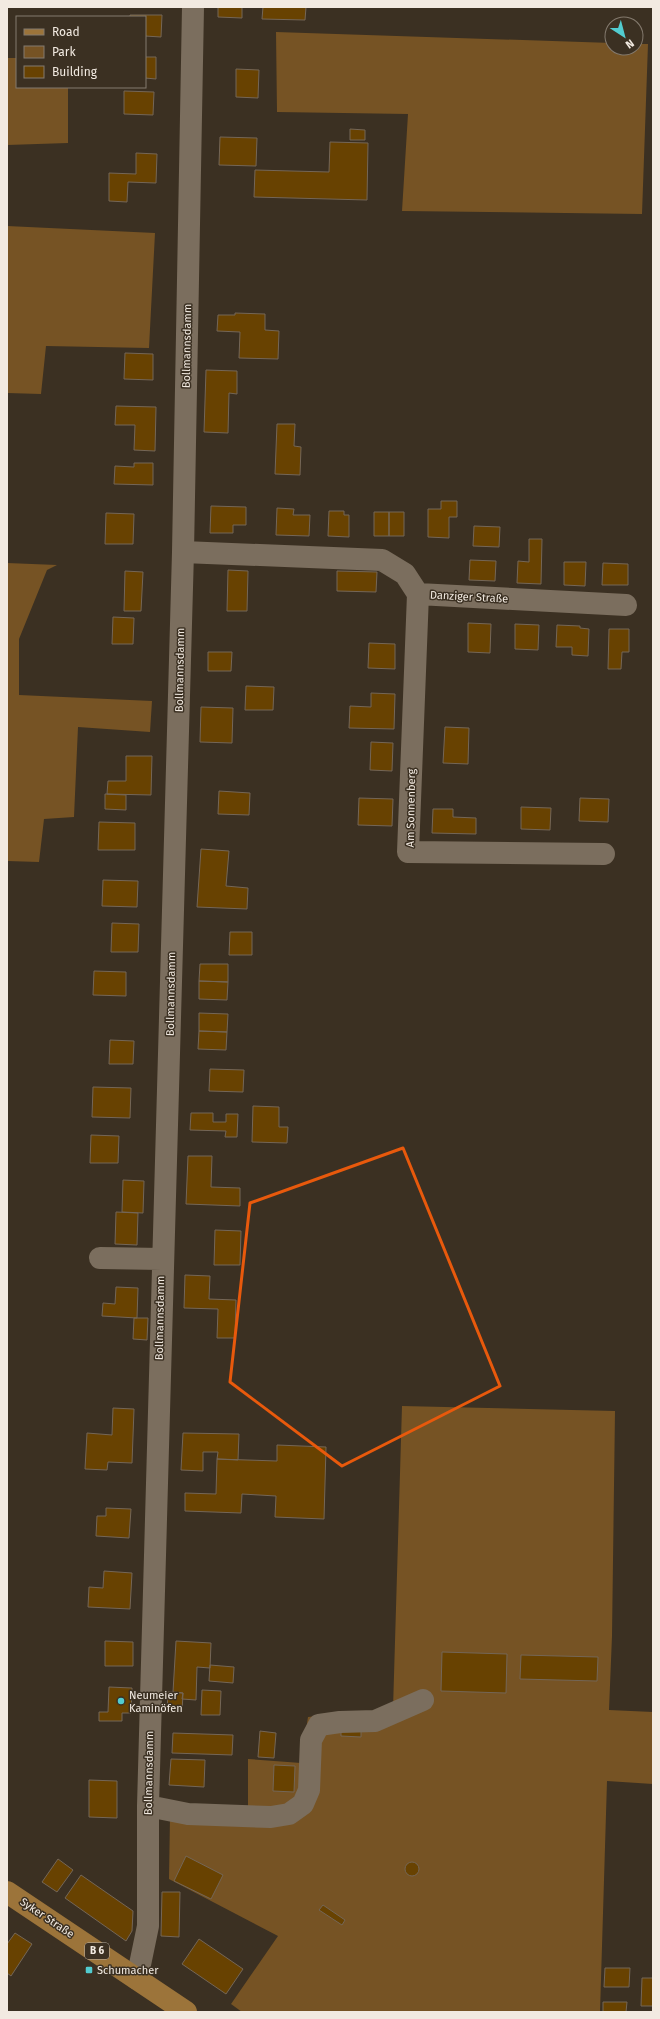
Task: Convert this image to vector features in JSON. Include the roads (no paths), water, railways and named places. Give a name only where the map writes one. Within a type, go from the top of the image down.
[{"type":"main road","name":"Syker Straße","points":[[7,1892],[186,2012]]},
{"type":"street","name":"Bollmannsdamm","points":[[137,1979],[148,1926],[148,1806],[162,1259],[170,1046],[183,552],[193,7]]},
{"type":"street","name":"Danziger Straße","points":[[183,552],[382,560],[405,574],[418,594],[626,605]]},
{"type":"street","name":"Am Sonnenberg","points":[[418,594],[408,852],[604,854]]},
{"type":"street","points":[[100,1258],[162,1259]]},
{"type":"street","points":[[148,1806],[188,1814],[271,1817],[289,1814],[303,1804],[309,1790],[311,1740],[319,1725],[340,1722],[376,1721],[423,1700]]},
{"type":"place","name":"Neumeier Kaminöfen","points":[[121,1701]]},
{"type":"place","name":"Schumacher","points":[[89,1970]]}]
